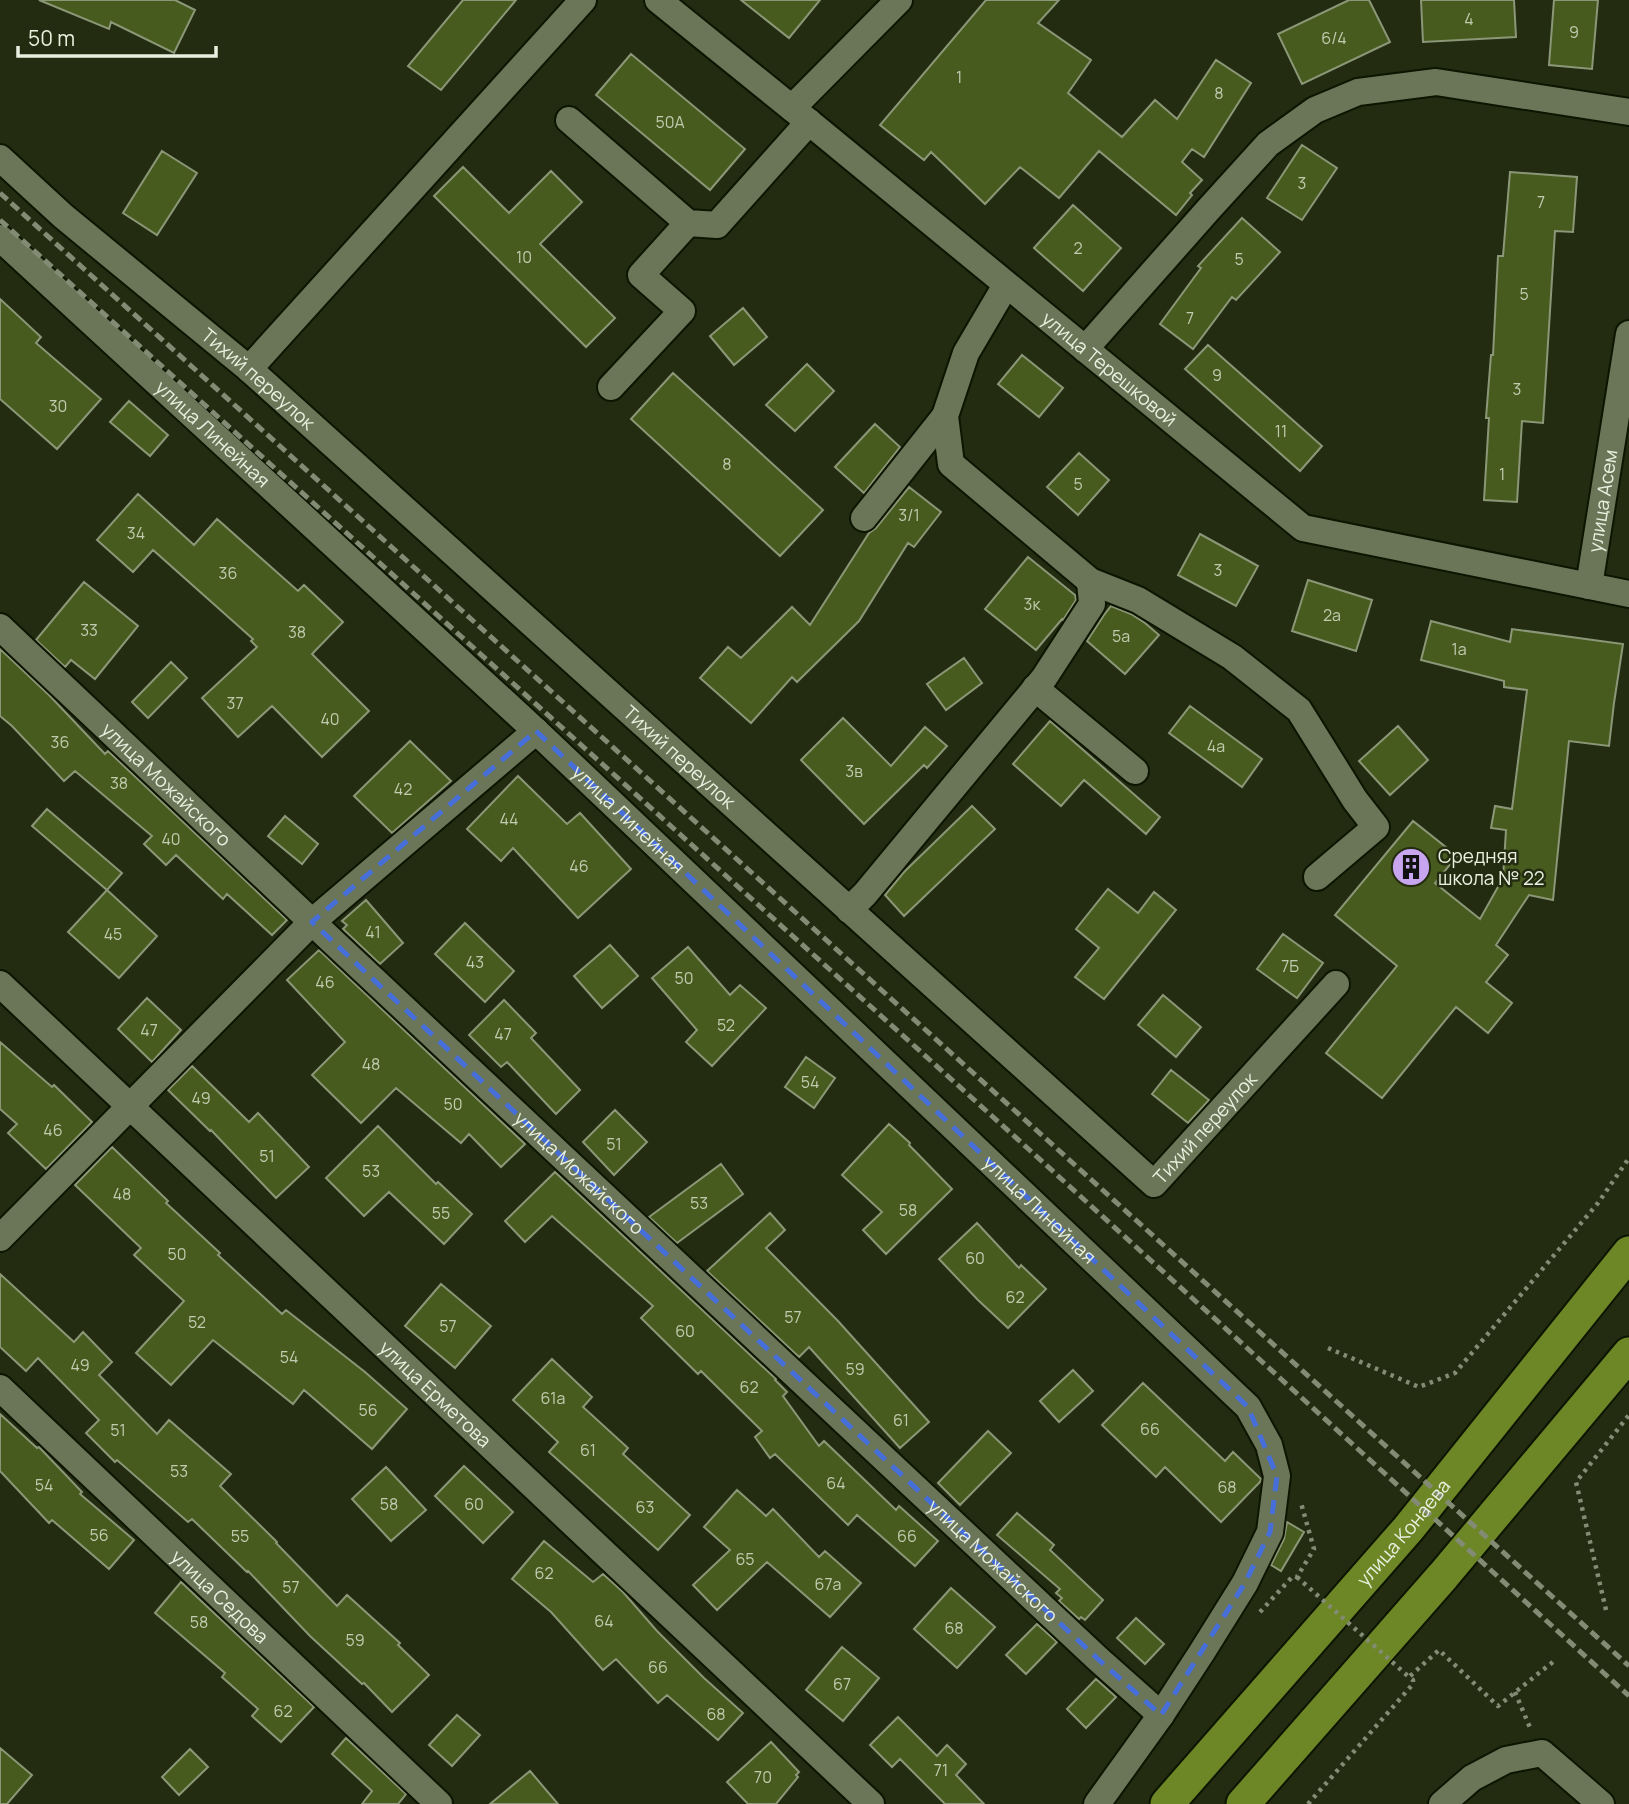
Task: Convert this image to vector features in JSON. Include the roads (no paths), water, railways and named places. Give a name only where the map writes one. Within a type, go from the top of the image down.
[{"type":"main road","name":"улица Конаева","points":[[1167,1804],[1408,1530],[1629,1253]]},
{"type":"main road","points":[[1243,1804],[1443,1576],[1629,1354]]},
{"type":"street","points":[[249,369],[583,0]]},
{"type":"street","name":"улица Терешковой","points":[[657,0],[1303,528],[1629,594]]},
{"type":"street","points":[[569,120],[688,223],[717,225],[801,115],[899,0]]},
{"type":"street","points":[[1085,349],[1268,144],[1315,110],[1358,92],[1436,82],[1629,112]]},
{"type":"street","name":"Тихий переулок","points":[[0,158],[62,216],[249,369],[1154,1184],[1336,984]]},
{"type":"street","points":[[611,387],[682,311],[641,275],[688,223]]},
{"type":"street","name":"улица Линейная","points":[[0,238],[536,731],[1248,1407],[1269,1445],[1277,1476],[1270,1532],[1245,1583],[1161,1715],[1097,1804]]},
{"type":"street","points":[[864,519],[944,416],[965,353],[1006,285]]},
{"type":"street","name":"улица Асем","points":[[1589,586],[1629,334]]},
{"type":"street","points":[[944,416],[951,464],[1090,581],[1138,600],[1232,657],[1299,710],[1355,800],[1376,827],[1317,877]]},
{"type":"street","points":[[849,910],[1044,678],[1092,604],[1090,581]]},
{"type":"street","name":"улица Можайского","points":[[0,627],[1097,1660],[1161,1715]]},
{"type":"street","points":[[1035,688],[1135,771]]},
{"type":"street","points":[[0,1238],[312,922],[536,731]]},
{"type":"street","name":"улица Ерметова","points":[[0,984],[871,1804]]},
{"type":"street","name":"улица Седова","points":[[0,1388],[439,1804]]},
{"type":"street","points":[[1442,1804],[1472,1778],[1506,1760],[1542,1753],[1601,1804]]},
{"type":"railway","points":[[0,193],[1629,1666]]},
{"type":"railway","points":[[0,220],[1034,1154],[1629,1696]]},
{"type":"place","name":"Средняя школа № 22","points":[[1411,867]]}]
